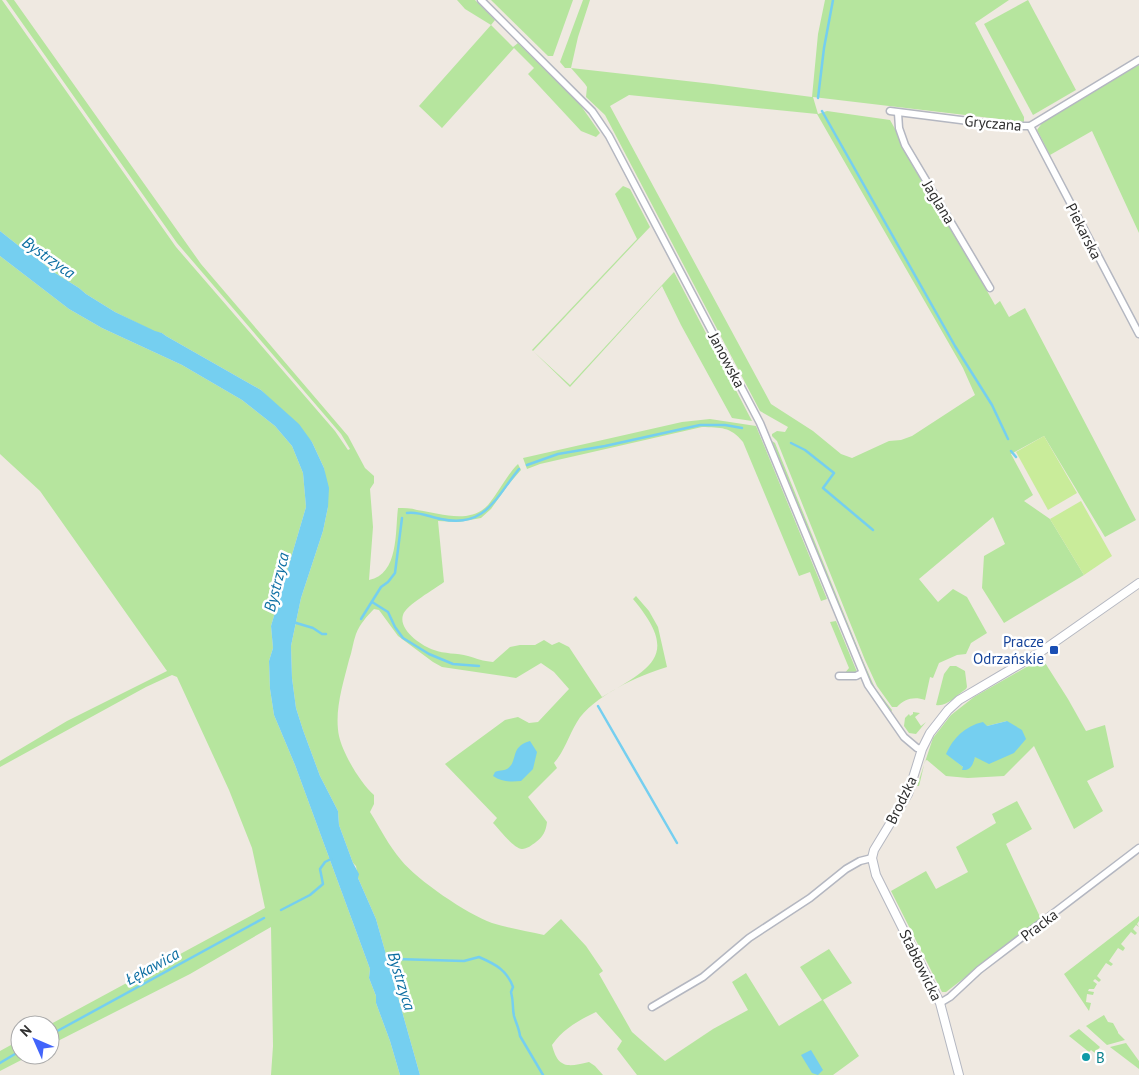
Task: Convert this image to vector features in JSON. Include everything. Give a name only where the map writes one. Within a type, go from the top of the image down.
[{"type":"street","name":"Janowska","points":[[481,0],[592,111],[609,136],[760,423],[868,686],[904,737],[922,750]]},
{"type":"street","name":"Gryczana","points":[[890,111],[1008,126],[1030,126],[1139,60]]},
{"type":"street","name":"Jaglana","points":[[898,113],[899,128],[905,145],[990,288]]},
{"type":"street","name":"Piekarska","points":[[1030,126],[1139,334]]},
{"type":"street","name":"Brodzka","points":[[872,858],[874,850],[908,794],[922,750],[939,720],[959,700],[1042,652],[1139,583]]},
{"type":"street","points":[[839,676],[856,676],[862,673]]},
{"type":"street","name":"Pracka","points":[[940,1002],[950,997],[958,988],[1139,848]]},
{"type":"street","points":[[652,1007],[702,977],[749,938],[802,903],[846,870],[860,861],[872,858]]},
{"type":"street","name":"Stabłowicka","points":[[872,858],[876,875],[940,1002],[959,1075]]},
{"type":"green space","points":[[0,0],[2,0],[176,247],[335,431],[348,450],[350,449],[341,434],[177,243],[6,0],[14,0],[201,264],[348,436],[365,468],[374,476],[374,483],[370,489],[373,527],[369,580],[379,576],[386,570],[391,561],[394,551],[398,508],[410,508],[454,516],[472,515],[488,505],[518,464],[521,470],[491,509],[481,518],[459,522],[438,521],[444,582],[405,611],[402,621],[407,632],[412,637],[423,645],[438,651],[493,662],[510,647],[535,645],[544,640],[552,645],[559,642],[569,647],[602,697],[647,668],[654,658],[657,647],[655,634],[647,618],[633,599],[636,596],[649,611],[658,627],[667,667],[643,675],[617,688],[593,704],[584,713],[554,763],[557,768],[528,797],[547,822],[541,838],[529,847],[522,849],[515,846],[493,823],[497,818],[445,764],[505,720],[518,717],[529,723],[538,722],[569,689],[554,672],[541,663],[516,678],[442,667],[398,636],[379,610],[374,609],[366,617],[355,637],[340,698],[338,727],[341,743],[348,760],[358,776],[374,795],[374,804],[370,812],[401,860],[418,877],[443,896],[492,923],[544,935],[561,919],[586,946],[603,971],[599,974],[632,1032],[665,1061],[713,1029],[748,1010],[732,982],[746,973],[779,1026],[822,1000],[800,967],[829,949],[852,983],[823,1000],[859,1056],[833,1075],[637,1075],[617,1049],[622,1041],[596,1012],[561,1034],[552,1045],[554,1053],[561,1062],[575,1065],[589,1062],[603,1075],[420,1075],[376,919],[358,878],[356,866],[353,863],[339,825],[338,811],[320,776],[296,708],[292,678],[291,646],[301,598],[323,531],[328,507],[324,468],[312,442],[261,390],[162,333],[155,332],[115,312],[55,273],[0,231]]},
{"type":"green space","points":[[457,0],[475,0],[495,20],[491,25],[465,9]]},
{"type":"green space","points":[[491,0],[573,0],[553,56],[548,56]]},
{"type":"green space","points":[[583,0],[590,0],[578,37],[571,68],[565,68],[560,62]]},
{"type":"green space","points":[[825,0],[1009,0],[975,23],[1024,117],[1024,122],[813,97],[818,114],[827,111],[890,120],[995,305],[1000,301],[1009,317],[1025,308],[1136,520],[1105,537],[1044,436],[1011,454],[1033,495],[1024,501],[1050,519],[1084,575],[1004,623],[982,588],[984,556],[1005,544],[993,517],[919,579],[938,602],[953,589],[967,597],[987,633],[971,643],[966,654],[957,655],[939,663],[933,678],[930,677],[925,700],[910,699],[897,707],[892,707],[877,686],[777,441],[772,436],[777,431],[785,432],[788,427],[760,411],[605,115],[586,97],[587,87],[571,68],[812,97],[818,34]],"holes":[[[629,95],[817,114],[963,368],[975,395],[912,436],[901,440],[889,441],[852,458],[841,454],[813,431],[771,404],[610,106]]]},
{"type":"green space","points":[[1028,0],[1076,90],[1033,115],[984,24]]},
{"type":"green space","points":[[491,25],[513,47],[518,43],[579,103],[600,133],[596,137],[581,131],[528,74],[534,68],[514,48],[442,128],[419,106]]},
{"type":"green space","points":[[1139,65],[1139,233],[1092,131],[1050,155],[1037,130],[1042,123],[1081,98]]},
{"type":"green space","points":[[623,186],[630,189],[650,227],[533,351],[637,239],[615,194]]},
{"type":"green space","points":[[0,256],[69,309],[102,328],[182,365],[242,400],[275,426],[292,446],[303,473],[306,507],[271,626],[273,648],[269,661],[270,689],[274,715],[295,765],[370,969],[369,978],[376,996],[376,1003],[400,1075],[271,1075],[273,1046],[271,927],[190,974],[60,1040],[60,1019],[265,908],[252,848],[229,790],[177,677],[172,675],[146,687],[0,767],[0,761],[67,721],[167,671],[40,491],[0,454]]},
{"type":"green space","points":[[674,272],[752,421],[732,418],[662,286],[570,387],[533,351],[570,385]]},
{"type":"green space","points":[[710,419],[756,426],[827,599],[821,601],[810,572],[799,576],[743,442],[729,430],[702,427],[540,464],[527,469],[523,458],[682,422]]},
{"type":"green space","points":[[1044,436],[1077,493],[1048,510],[1016,452]]},
{"type":"green space","points":[[772,441],[775,443],[863,661],[875,688],[892,710],[891,712],[873,688],[861,662]]},
{"type":"green space","points":[[1081,501],[1112,556],[1084,575],[1050,519]]},
{"type":"green space","points":[[836,621],[857,672],[853,675],[844,674],[849,668],[830,622]]},
{"type":"green space","points":[[1042,658],[1086,731],[1105,725],[1114,767],[1087,781],[1103,811],[1074,829],[1034,746],[1004,776],[968,778],[946,776],[927,760],[925,761],[933,738],[951,715],[974,697]],"holes":[[[1007,721],[975,757],[963,767],[949,755],[987,726]]]},
{"type":"green space","points":[[950,666],[956,666],[965,671],[967,687],[948,702],[936,705],[944,674]]},
{"type":"green space","points":[[913,712],[920,713],[915,717],[921,726],[926,722],[916,734],[909,733],[904,726],[905,718],[909,714],[910,716],[913,714]]},
{"type":"green space","points":[[924,765],[919,786],[917,786]]},
{"type":"green space","points":[[1017,801],[1032,829],[1006,844],[1041,919],[946,992],[942,992],[891,891],[926,871],[936,889],[968,872],[956,847],[996,823],[992,814]]},
{"type":"green space","points":[[1139,916],[1137,924],[1139,927],[1136,925],[1133,929],[1137,933],[1135,935],[1131,932],[1121,944],[1125,948],[1123,951],[1118,948],[1109,961],[1113,964],[1111,966],[1106,963],[1097,976],[1101,980],[1099,982],[1095,979],[1093,981],[1097,984],[1094,989],[1089,989],[1088,991],[1094,992],[1093,995],[1087,994],[1086,1002],[1091,1003],[1089,1011],[1064,974]]},
{"type":"green space","points":[[1104,1015],[1108,1022],[1113,1023],[1118,1033],[1125,1040],[1107,1045],[1086,1026]]},
{"type":"green space","points":[[1079,1029],[1100,1047],[1095,1053],[1091,1050],[1089,1052],[1069,1036]]},
{"type":"green space","points":[[1126,1043],[1139,1061],[1139,1069],[1110,1047]]},
{"type":"green space","points":[[10,1046],[10,1065],[12,1065],[0,1071],[0,1051]]},
{"type":"water","points":[[0,231],[55,273],[115,312],[162,333],[261,390],[299,424],[312,442],[324,468],[329,488],[328,507],[323,531],[301,598],[291,646],[292,678],[296,708],[320,776],[338,811],[339,825],[359,874],[358,878],[376,919],[420,1075],[400,1075],[376,1003],[376,996],[369,978],[370,969],[295,765],[274,715],[270,689],[269,661],[273,648],[271,626],[306,507],[303,473],[292,446],[275,426],[242,400],[182,365],[102,328],[69,309],[0,256]]},
{"type":"water","points":[[1007,721],[1022,730],[1026,739],[1014,753],[989,764],[975,757],[971,766],[965,770],[962,770],[963,767],[946,754],[956,738],[971,726],[983,722],[987,726]]},
{"type":"water","points":[[530,741],[537,752],[533,769],[521,781],[507,781],[493,776],[495,772],[506,770],[511,766],[519,747]]},
{"type":"water","points":[[811,1050],[823,1070],[818,1075],[812,1073],[801,1055]]},
{"type":"waterway","points":[[818,98],[824,48],[833,0]]},
{"type":"waterway","points":[[822,111],[955,346],[992,405],[1008,439]]},
{"type":"waterway","points":[[527,465],[558,454],[605,446],[700,425],[725,425],[742,428]]},
{"type":"waterway","points":[[791,443],[805,450],[834,473],[823,488],[873,530]]},
{"type":"waterway","points":[[1011,451],[1016,457]]},
{"type":"waterway","points":[[407,513],[420,513],[456,521],[469,519],[479,515],[488,508],[519,469]]},
{"type":"waterway","points":[[361,619],[381,587],[395,573],[402,518]]},
{"type":"waterway","points":[[372,602],[388,612],[403,638],[429,654],[453,664],[479,666]]},
{"type":"waterway","points":[[293,622],[326,634]]},
{"type":"waterway","points":[[598,706],[677,843]]},
{"type":"waterway","name":"Łękawica","points":[[281,910],[310,895],[323,884],[320,869],[325,862],[331,859]]},
{"type":"waterway","name":"Łękawica","points":[[60,1030],[264,918]]},
{"type":"waterway","name":"Bystrzyca","points":[[386,963],[396,959],[464,961],[479,957],[500,968],[513,987],[511,992],[513,1013],[520,1036],[543,1075]]},
{"type":"waterway","name":"Łękawica","points":[[0,1063],[10,1057]]},
{"type":"place","name":"Pracze Odrzańskie","points":[[1054,650]]},
{"type":"place","name":"B","points":[[1086,1057]]}]
